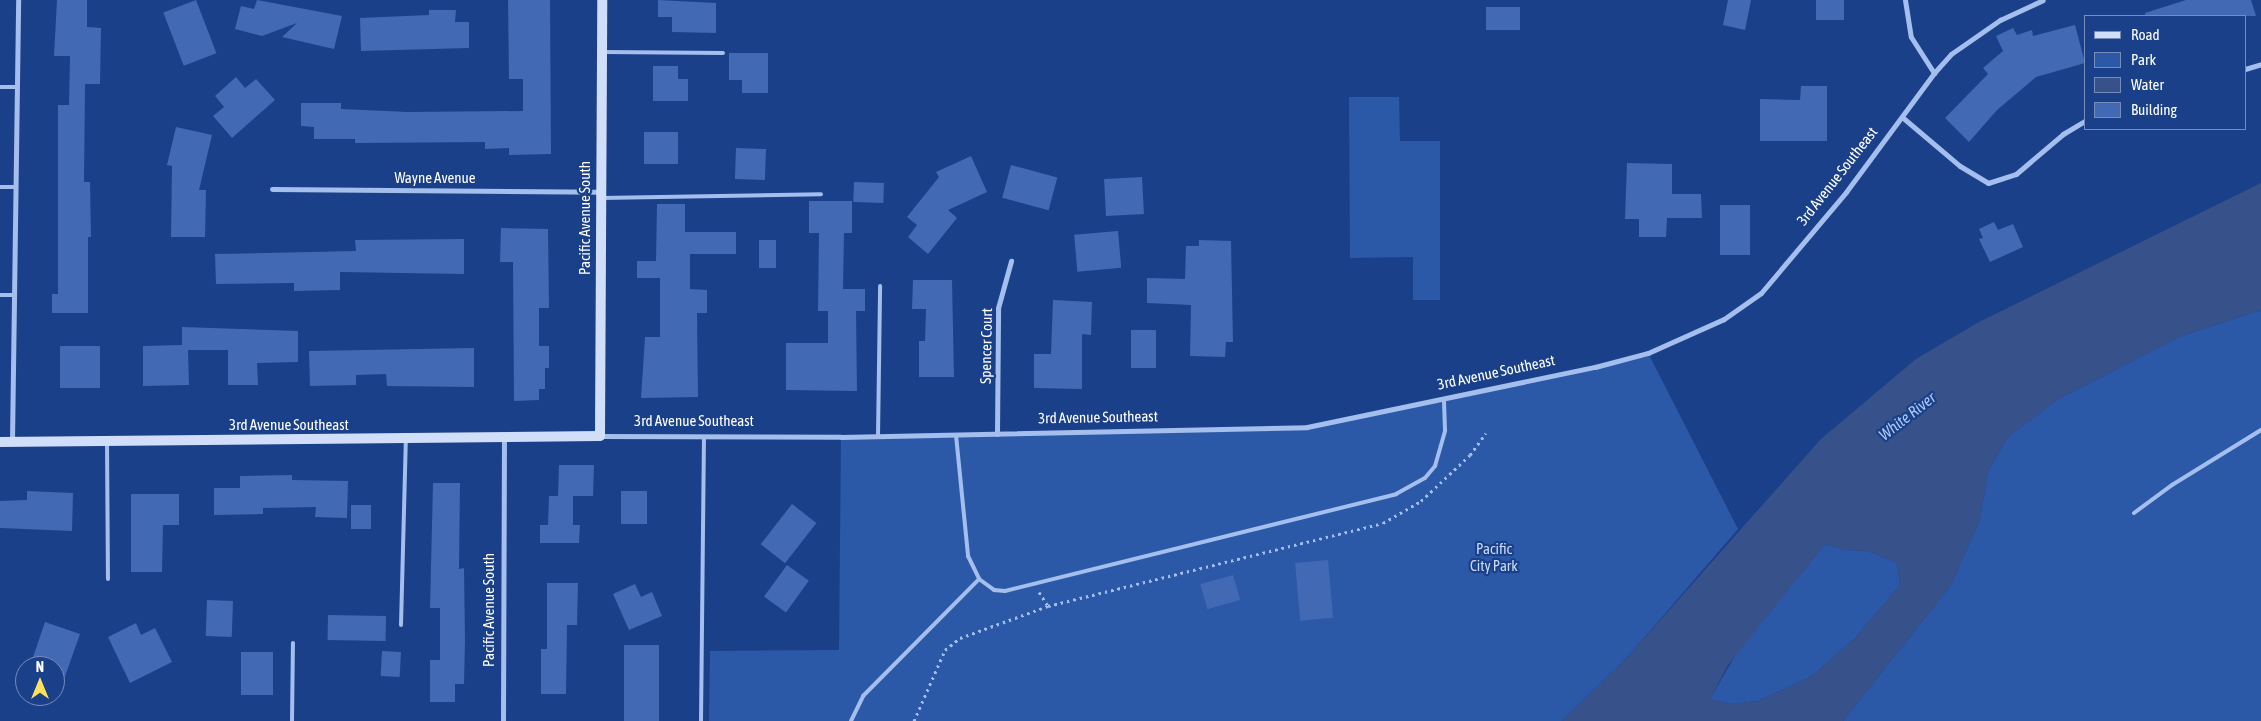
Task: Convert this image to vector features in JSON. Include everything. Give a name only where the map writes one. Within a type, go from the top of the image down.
[{"type":"street","points":[[12,442],[18,0]]},
{"type":"street","name":"Pacific Avenue South","points":[[600,436],[599,195],[602,0]]},
{"type":"street","points":[[1905,0],[1911,37],[1934,73]]},
{"type":"street","name":"3rd Avenue Southeast","points":[[0,442],[600,436],[878,437],[1308,427],[1596,367],[1648,353],[1730,315],[1775,279],[1902,117],[1934,73],[1975,36],[2043,0]]},
{"type":"street","points":[[2246,69],[2261,64]]},
{"type":"street","points":[[1902,117],[1954,162],[1988,183],[2016,174],[2063,134],[2084,122]]},
{"type":"street","name":"Wayne Avenue","points":[[272,189],[599,195]]},
{"type":"street","name":"Spencer Court","points":[[997,434],[998,308],[1010,261]]},
{"type":"street","name":"Pacific Avenue South","points":[[503,721],[504,438]]},
{"type":"lane","points":[[601,52],[722,53]]},
{"type":"lane","points":[[0,87],[17,87]]},
{"type":"lane","points":[[0,187],[16,186]]},
{"type":"lane","points":[[599,195],[821,194]]},
{"type":"lane","points":[[878,437],[880,286]]},
{"type":"lane","points":[[0,295],[14,295]]},
{"type":"lane","points":[[956,435],[965,543],[979,579],[1000,590],[1034,586],[1396,494],[1425,478],[1435,466],[1445,430],[1444,399]]},
{"type":"lane","points":[[2134,513],[2172,485],[2261,430]]},
{"type":"lane","points":[[701,721],[704,437]]},
{"type":"lane","points":[[402,625],[406,439]]},
{"type":"lane","points":[[107,441],[108,579]]},
{"type":"lane","points":[[851,721],[862,696],[979,579]]},
{"type":"lane","points":[[292,721],[293,643]]},
{"type":"path","points":[[914,721],[945,650],[960,638],[1048,606],[1383,523],[1421,501],[1470,455],[1486,433]]},
{"type":"green space","points":[[1349,97],[1399,97],[1400,141],[1440,141],[1440,300],[1413,300],[1413,257],[1350,258]]},
{"type":"green space","points":[[2261,310],[2261,721],[1843,721],[1951,585],[1980,519],[1988,471],[2008,437],[2057,400],[2179,337]]},
{"type":"green space","name":"Pacific City Park","points":[[1648,353],[1738,529],[1632,652],[1562,721],[709,721],[710,651],[839,650],[841,437],[1307,427],[1595,367]]},
{"type":"green space","points":[[1825,544],[1847,550],[1868,551],[1897,563],[1900,585],[1855,638],[1812,676],[1758,701],[1730,704],[1710,699],[1736,654]]},
{"type":"water","name":"White River","points":[[2261,183],[2261,310],[2179,337],[2057,400],[2008,437],[1988,471],[1980,519],[1951,585],[1843,721],[1562,721],[1632,652],[1821,439],[1916,359],[1979,322]],"holes":[[[1825,544],[1847,550],[1868,551],[1897,563],[1900,585],[1855,638],[1812,676],[1758,701],[1730,704],[1710,699],[1728,665]]]},
{"type":"building","points":[[57,0],[87,0],[87,27],[101,28],[100,84],[85,84],[84,182],[90,182],[91,237],[88,237],[88,313],[52,313],[52,294],[58,294],[58,105],[69,105],[70,56],[54,56]]},
{"type":"building","points":[[196,0],[216,53],[184,66],[163,13]]},
{"type":"building","points":[[257,0],[342,16],[334,49],[282,37],[297,23],[262,36],[235,29],[241,6],[254,9]]},
{"type":"building","points":[[508,0],[550,0],[551,154],[509,155],[509,148],[485,149],[485,142],[355,143],[355,139],[314,139],[314,127],[301,126],[301,103],[341,103],[341,109],[408,112],[523,111],[523,79],[509,79]]},
{"type":"building","points":[[658,0],[716,3],[716,33],[672,32],[672,17],[658,17]]},
{"type":"building","points":[[1728,0],[1751,0],[1745,30],[1723,25]]},
{"type":"building","points":[[1816,0],[1844,0],[1844,20],[1816,20]]},
{"type":"building","points":[[2186,0],[2251,0],[2256,16],[2145,15],[2145,13]]},
{"type":"building","points":[[1486,7],[1520,7],[1520,30],[1486,30]]},
{"type":"building","points":[[429,10],[456,10],[455,22],[469,22],[469,48],[361,51],[360,18],[429,15]]},
{"type":"building","points":[[2075,25],[2084,63],[2036,77],[1997,110],[1969,142],[1945,118],[1988,74],[1983,68],[2003,51],[1996,36],[2013,28],[2017,35],[2032,30],[2033,36]]},
{"type":"building","points":[[729,53],[768,53],[768,93],[742,93],[742,80],[729,80]]},
{"type":"building","points":[[653,66],[678,66],[678,79],[688,79],[688,101],[653,101]]},
{"type":"building","points":[[236,77],[245,88],[256,79],[275,100],[232,138],[213,116],[224,107],[215,96]]},
{"type":"building","points":[[1801,86],[1827,86],[1827,141],[1760,141],[1760,99],[1800,100]]},
{"type":"building","points":[[176,127],[212,135],[199,190],[206,190],[205,237],[171,237],[172,166],[167,165]]},
{"type":"building","points":[[644,132],[678,132],[678,164],[644,164]]},
{"type":"building","points":[[736,148],[766,149],[765,180],[735,179]]},
{"type":"building","points":[[971,156],[987,192],[948,210],[957,218],[928,254],[908,237],[917,225],[907,217],[939,177],[936,172]]},
{"type":"building","points":[[1627,163],[1672,164],[1672,194],[1701,194],[1702,218],[1667,218],[1666,237],[1639,237],[1639,219],[1625,219]]},
{"type":"building","points":[[1011,165],[1057,177],[1049,210],[1002,198]]},
{"type":"building","points":[[1142,177],[1144,214],[1106,216],[1104,179]]},
{"type":"building","points":[[854,182],[884,183],[883,203],[853,202]]},
{"type":"building","points":[[809,201],[852,201],[852,233],[844,233],[843,289],[865,289],[865,311],[856,311],[857,391],[786,390],[786,343],[828,343],[828,311],[818,311],[819,233],[809,233]]},
{"type":"building","points":[[657,204],[685,204],[685,232],[736,232],[736,254],[690,254],[690,289],[707,290],[707,313],[697,313],[698,397],[641,398],[645,337],[660,337],[660,278],[637,278],[637,261],[656,261]]},
{"type":"building","points":[[1720,205],[1750,205],[1750,255],[1720,255]]},
{"type":"building","points":[[1994,222],[1998,230],[2013,224],[2023,247],[1990,262],[1979,239],[1983,238],[1979,229]]},
{"type":"building","points":[[501,228],[548,229],[549,308],[539,308],[539,346],[549,346],[549,368],[545,368],[545,389],[539,389],[539,400],[514,401],[513,262],[500,262]]},
{"type":"building","points":[[1118,231],[1121,268],[1077,272],[1074,235]]},
{"type":"building","points":[[464,239],[464,274],[340,272],[340,290],[294,291],[294,283],[216,284],[215,254],[356,251],[355,240]]},
{"type":"building","points":[[759,240],[776,240],[776,268],[759,268]]},
{"type":"building","points":[[1199,240],[1231,241],[1233,342],[1226,342],[1225,357],[1190,356],[1191,305],[1147,303],[1147,278],[1185,279],[1186,246],[1199,246]]},
{"type":"building","points":[[913,280],[952,280],[954,377],[919,377],[919,341],[925,341],[926,309],[912,309]]},
{"type":"building","points":[[1053,300],[1092,302],[1091,335],[1082,334],[1082,389],[1034,388],[1034,354],[1051,354]]},
{"type":"building","points":[[182,327],[298,331],[298,362],[257,363],[258,385],[228,385],[228,350],[188,350],[189,385],[143,386],[143,346],[182,345]]},
{"type":"building","points":[[1131,330],[1156,330],[1156,368],[1131,368]]},
{"type":"building","points":[[60,346],[100,346],[100,388],[60,388]]},
{"type":"building","points":[[474,348],[474,387],[387,386],[386,374],[356,375],[356,385],[310,386],[309,351]]},
{"type":"building","points":[[559,465],[594,465],[593,496],[573,496],[573,525],[580,525],[579,543],[540,543],[540,525],[548,525],[549,496],[558,496]]},
{"type":"building","points":[[292,475],[292,480],[348,481],[347,518],[315,517],[316,507],[263,508],[263,514],[214,515],[214,488],[240,488],[240,476]]},
{"type":"building","points":[[433,483],[460,483],[459,569],[464,568],[465,641],[464,684],[455,684],[455,702],[430,702],[430,660],[440,660],[440,608],[430,608]]},
{"type":"building","points":[[27,491],[73,493],[72,531],[0,528],[0,501],[27,500]]},
{"type":"building","points":[[621,491],[647,491],[647,524],[621,524]]},
{"type":"building","points":[[131,494],[179,494],[179,525],[163,525],[162,572],[131,572]]},
{"type":"building","points":[[792,504],[816,523],[785,563],[761,544]]},
{"type":"building","points":[[351,505],[371,505],[371,529],[351,529]]},
{"type":"building","points":[[1328,560],[1333,618],[1300,621],[1295,563]]},
{"type":"building","points":[[787,565],[809,581],[786,612],[764,597]]},
{"type":"building","points":[[1233,575],[1240,600],[1207,609],[1200,584]]},
{"type":"building","points":[[547,583],[578,583],[577,625],[567,625],[566,694],[541,694],[541,649],[547,649]]},
{"type":"building","points":[[635,584],[641,597],[652,592],[662,616],[629,630],[613,594]]},
{"type":"building","points":[[207,600],[233,601],[232,637],[206,636]]},
{"type":"building","points":[[328,615],[386,616],[386,641],[328,640]]},
{"type":"building","points":[[45,622],[80,634],[65,676],[65,656],[33,656]]},
{"type":"building","points":[[136,623],[141,635],[155,628],[172,662],[130,683],[108,637]]},
{"type":"building","points":[[624,645],[659,645],[659,721],[624,721]]},
{"type":"building","points":[[382,651],[401,652],[400,677],[381,676]]},
{"type":"building","points":[[241,652],[273,652],[273,695],[241,695]]}]
